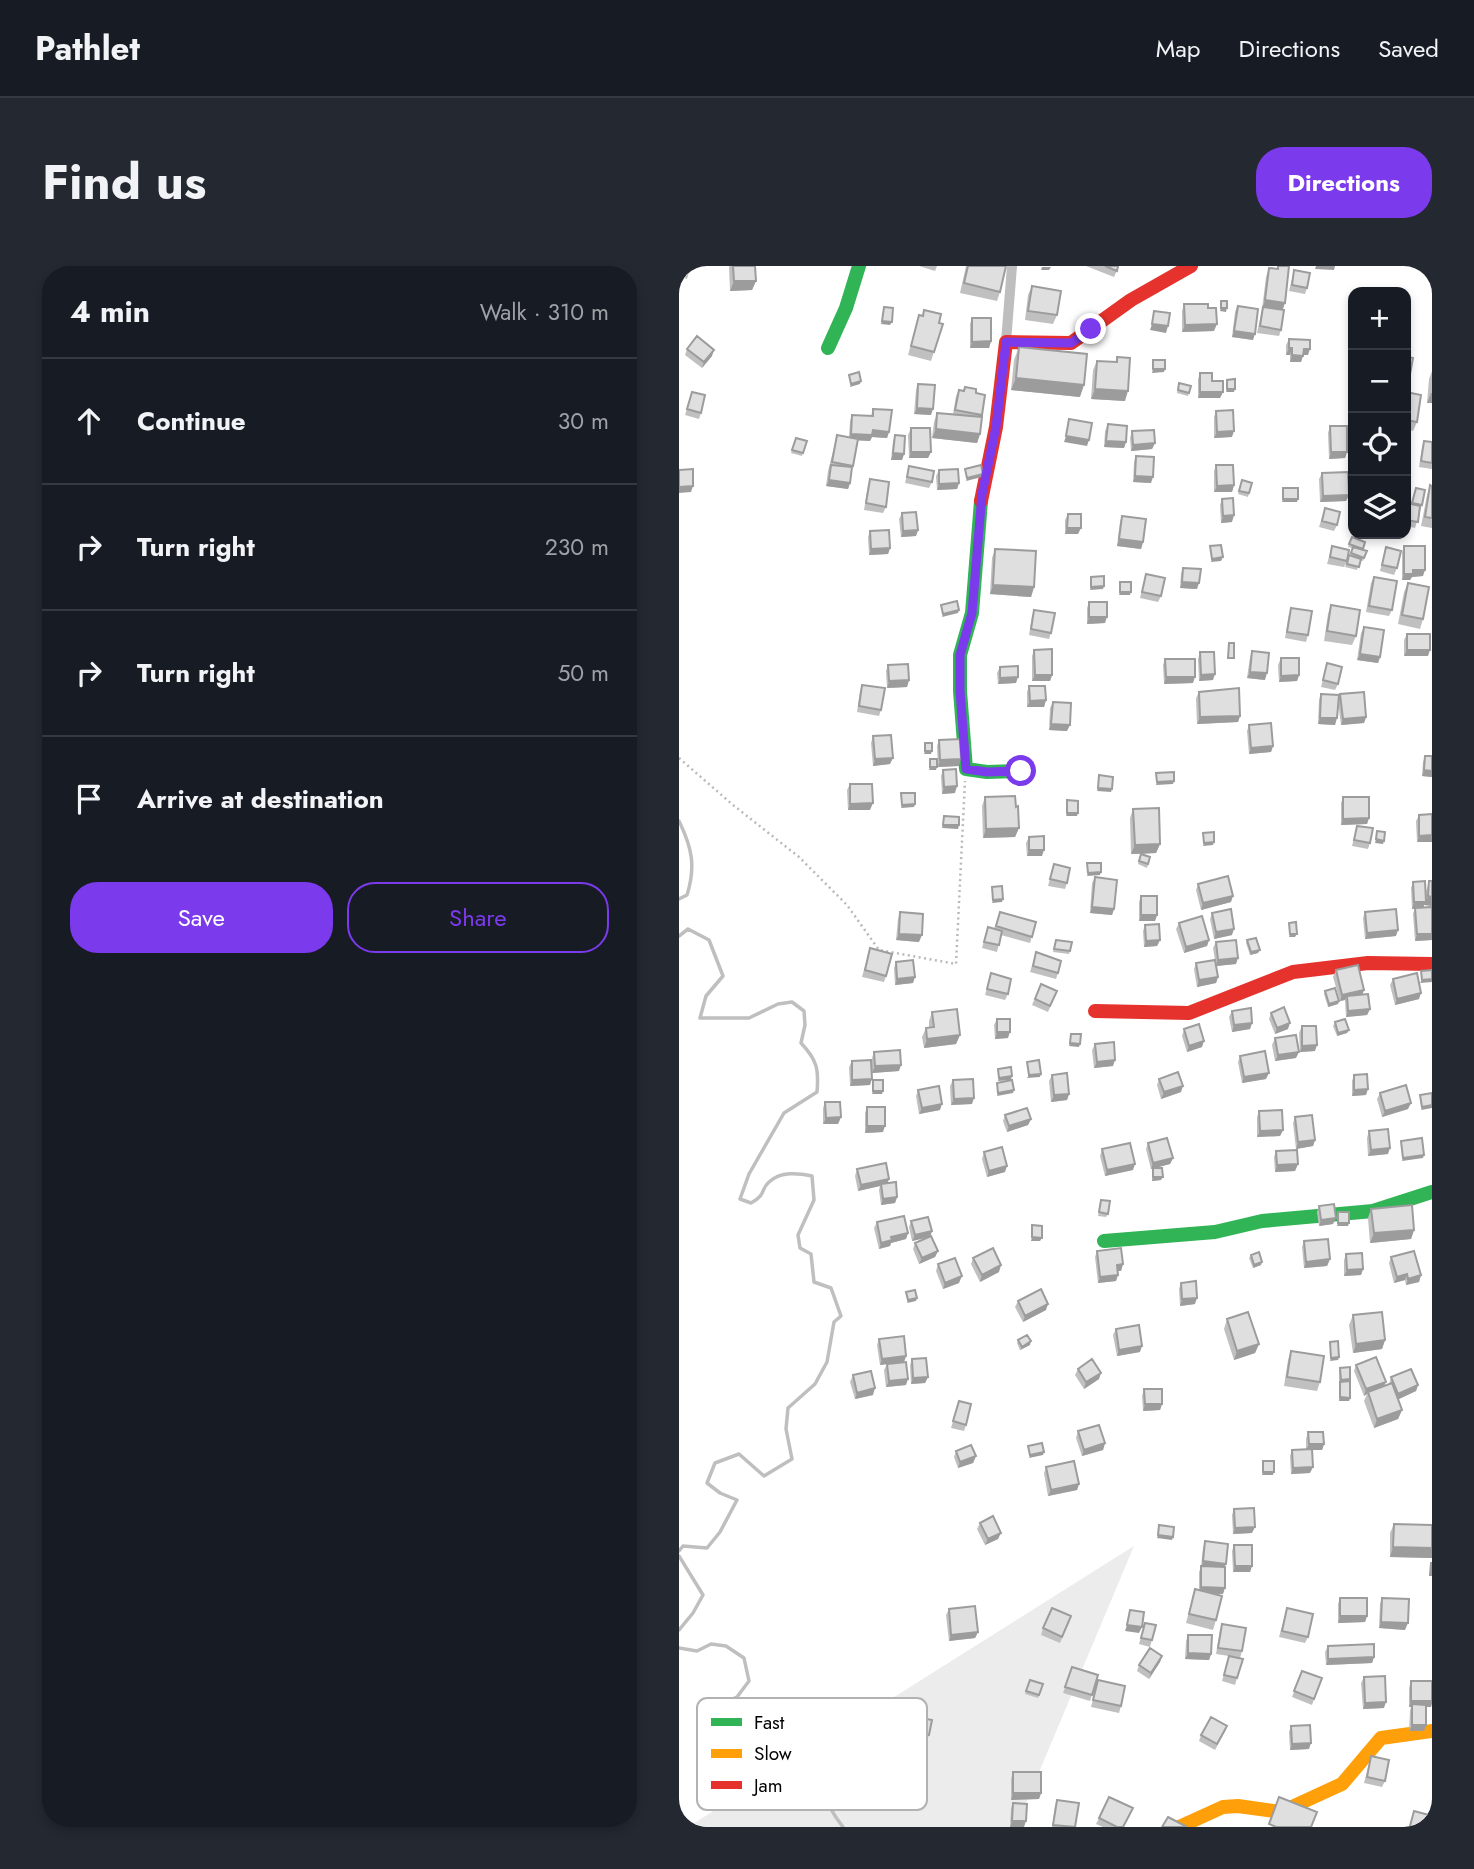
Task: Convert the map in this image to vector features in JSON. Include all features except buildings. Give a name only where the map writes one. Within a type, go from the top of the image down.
[{"type":"street","points":[[828,348],[846,308],[859,266]]},
{"type":"street","points":[[1011,266],[996,427],[982,494],[972,613],[960,655],[960,691],[966,769],[987,772],[1021,771]]},
{"type":"street","points":[[1006,342],[1071,343],[1131,300],[1191,266]]},
{"type":"street","points":[[1095,1011],[1189,1013],[1293,972],[1368,963],[1432,964]]},
{"type":"street","points":[[1104,1241],[1215,1232],[1262,1221],[1373,1211],[1432,1192]]},
{"type":"street","points":[[1179,1827],[1223,1807],[1238,1806],[1281,1812],[1342,1784],[1381,1738],[1432,1731]]},
{"type":"path","points":[[679,758],[799,857],[847,905],[879,950],[955,964],[966,769]]},
{"type":"shaded area","points":[[1134,1546],[1016,1827],[688,1827],[715,1810],[927,1810],[927,1698],[893,1698]]},
{"type":"waterway","points":[[679,821],[690,849],[692,866],[687,895],[679,899]]},
{"type":"waterway","points":[[679,936],[688,929],[709,940],[723,976],[706,996],[700,1018],[749,1018],[778,1004],[792,1002],[804,1011],[805,1025],[801,1043],[816,1065],[817,1092],[784,1113],[749,1174],[740,1199],[751,1203],[761,1195],[769,1182],[784,1174],[812,1176],[814,1200],[798,1235],[800,1248],[811,1254],[814,1282],[831,1288],[841,1316],[834,1322],[827,1362],[815,1384],[788,1408],[786,1429],[792,1459],[764,1476],[739,1454],[715,1463],[707,1483],[720,1493],[737,1500],[720,1532],[707,1548],[683,1546],[679,1551]]},
{"type":"waterway","points":[[679,1556],[703,1595],[679,1630]]},
{"type":"waterway","points":[[679,1648],[697,1651],[711,1644],[726,1646],[744,1658],[749,1681],[735,1698]]},
{"type":"waterway","points":[[832,1810],[843,1827]]},
{"type":"traffic: fast","points":[[828,348],[846,308],[859,266]]},
{"type":"traffic: fast","points":[[981,501],[972,613],[960,655],[966,769],[987,772],[1021,771]]},
{"type":"traffic: fast","points":[[1104,1241],[1215,1232],[1262,1221],[1373,1211],[1432,1192]]},
{"type":"traffic: slow","points":[[1179,1827],[1223,1807],[1238,1806],[1281,1812],[1342,1784],[1381,1738],[1432,1731]]},
{"type":"traffic: jam","points":[[981,501],[996,427],[1006,342],[1071,343],[1131,300],[1191,266]]},
{"type":"traffic: jam","points":[[1095,1011],[1189,1013],[1293,972],[1368,963],[1432,964]]},
{"type":"route","points":[[1021,771],[987,772],[966,769],[960,691],[960,655],[972,613],[982,494],[996,427],[1006,342],[1071,343],[1091,329]]}]
